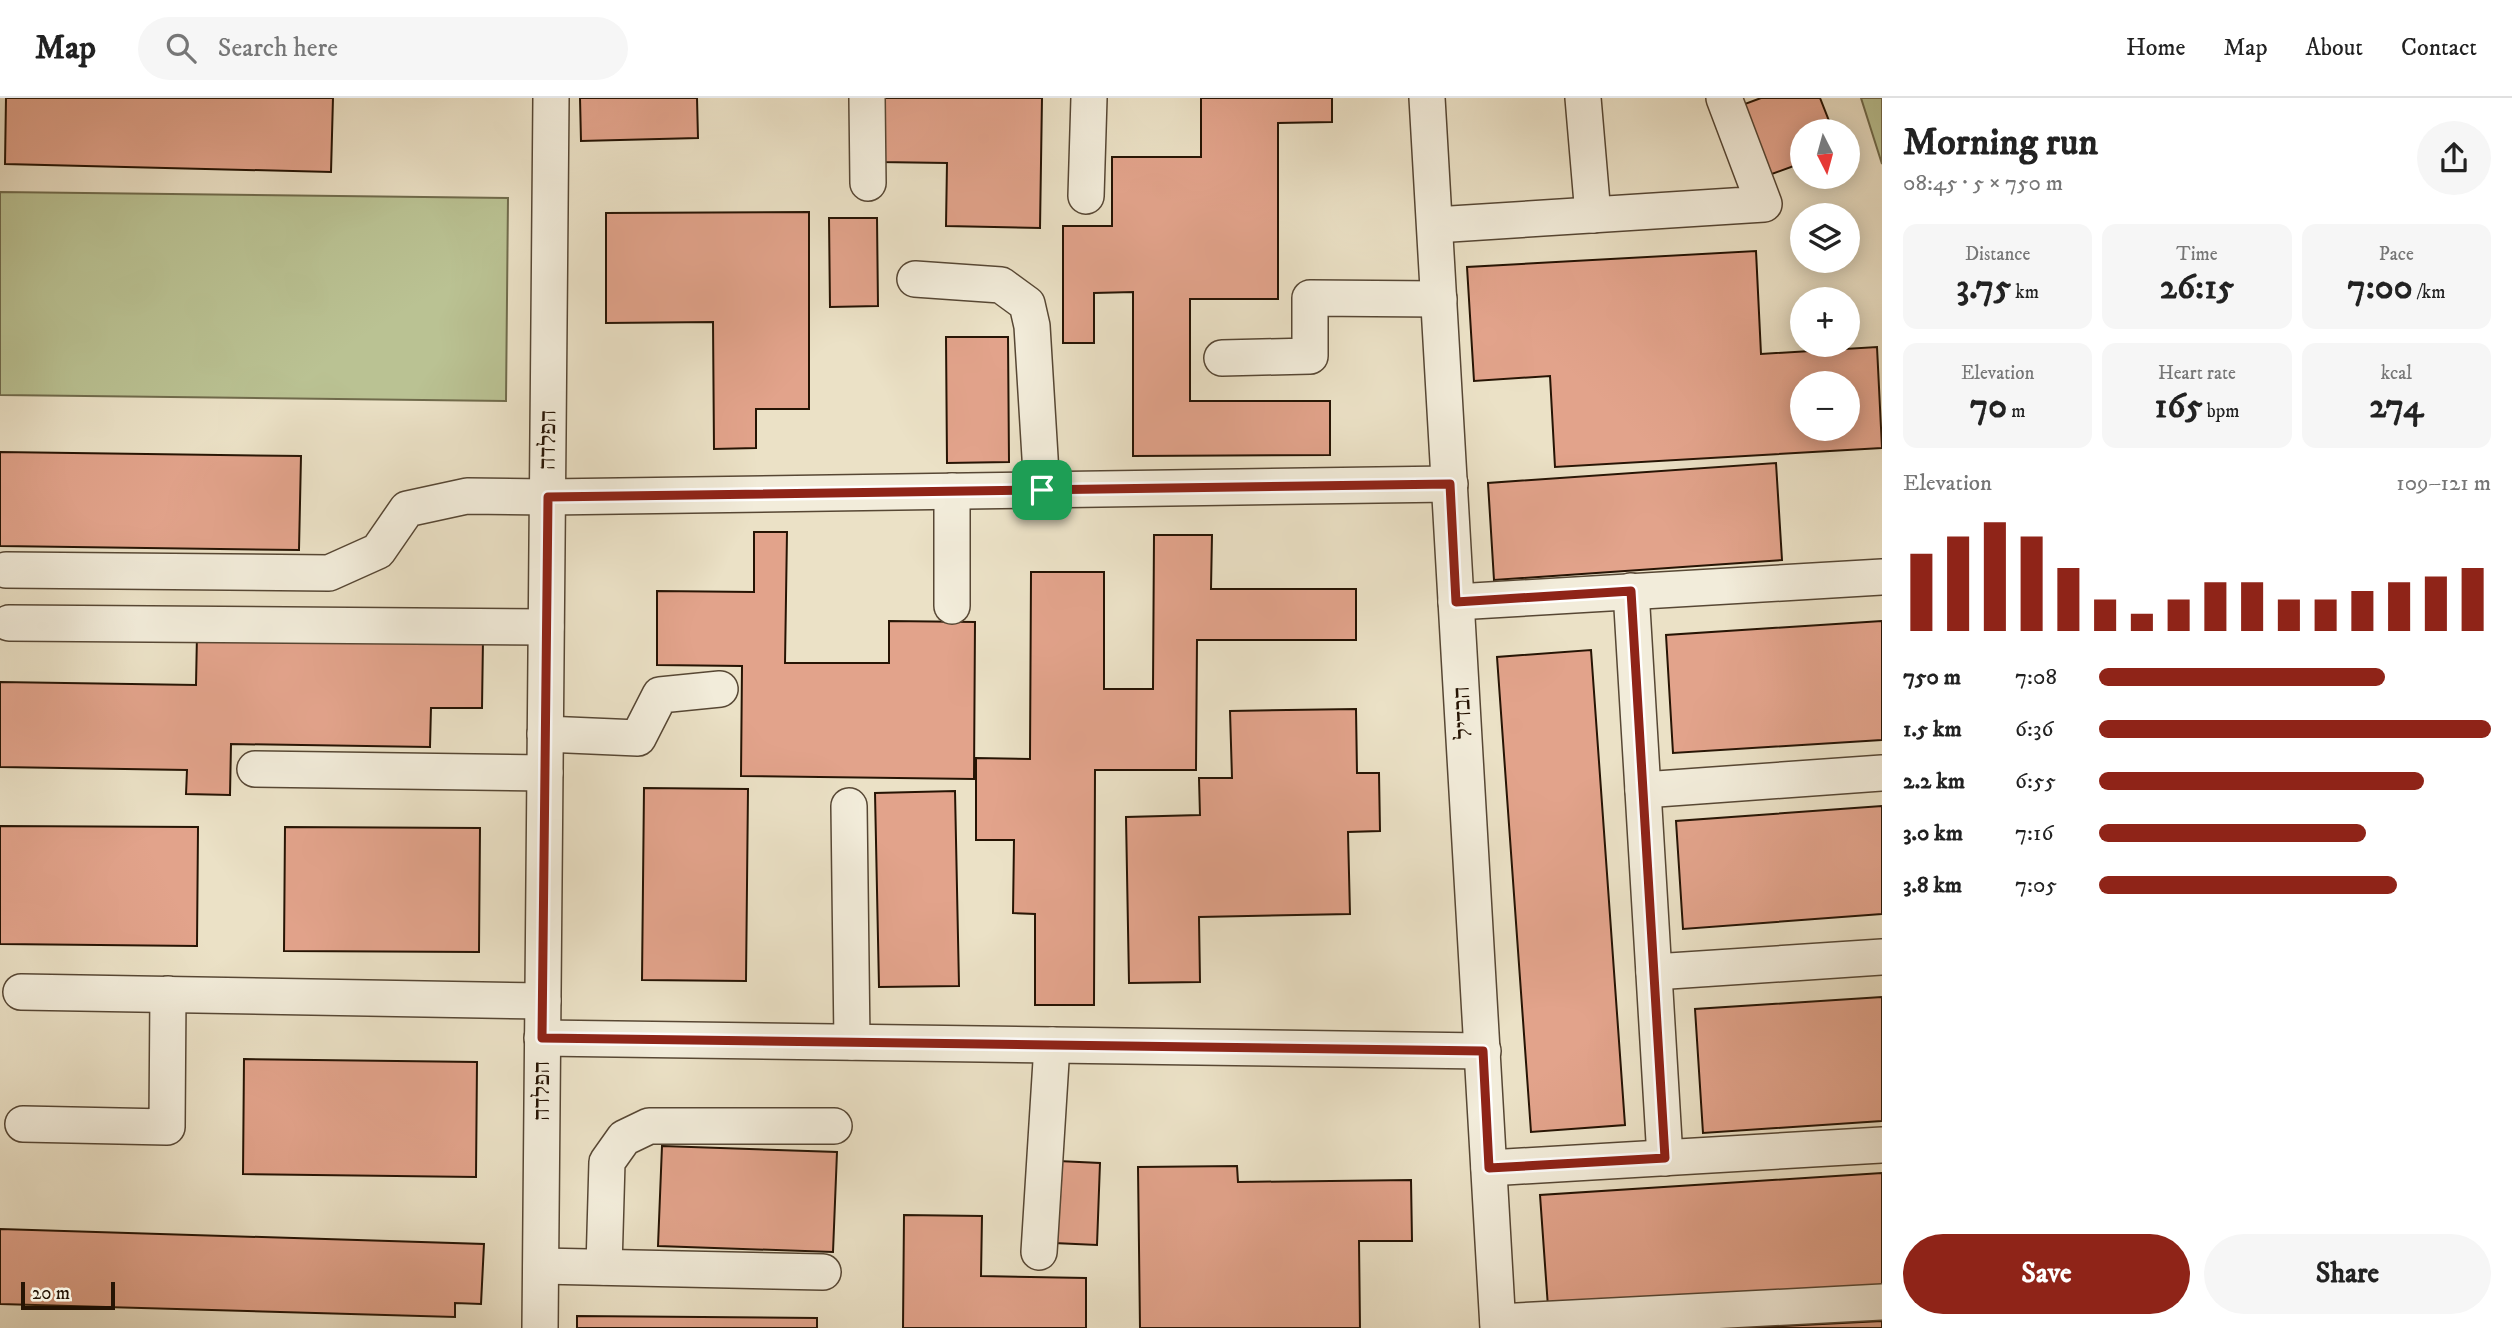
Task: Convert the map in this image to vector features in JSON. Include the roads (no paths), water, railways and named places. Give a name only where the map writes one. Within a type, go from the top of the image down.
[{"type":"street","name":"הפלדה","points":[[540,1328],[551,98]]},
{"type":"street","points":[[867,98],[869,183]]},
{"type":"street","points":[[1086,196],[1089,98]]},
{"type":"street","name":"הבדיל","points":[[1427,98],[1498,1325]]},
{"type":"street","points":[[1583,98],[1593,215]]},
{"type":"street","points":[[1435,225],[1764,204],[1724,98]]},
{"type":"street","points":[[915,279],[1000,285],[1027,304],[1032,326],[1042,490]]},
{"type":"street","points":[[1222,358],[1310,356],[1310,298],[1439,299]]},
{"type":"street","points":[[6,570],[329,573],[378,551],[407,509],[467,496],[1450,484]]},
{"type":"street","points":[[952,491],[952,606]]},
{"type":"street","points":[[1456,602],[1882,577]]},
{"type":"street","points":[[1631,591],[1665,1158]]},
{"type":"street","points":[[9,623],[546,627]]},
{"type":"street","points":[[545,734],[638,738],[660,695],[720,689]]},
{"type":"street","points":[[255,769],[545,773]]},
{"type":"street","points":[[1643,790],[1882,773]]},
{"type":"street","points":[[849,806],[852,1042]]},
{"type":"street","points":[[1654,972],[1882,957]]},
{"type":"street","points":[[21,992],[543,1001]]},
{"type":"street","points":[[23,1124],[167,1126],[168,994]]},
{"type":"street","points":[[542,1038],[1483,1051]]},
{"type":"street","points":[[1039,1252],[1052,1045]]},
{"type":"street","points":[[604,1267],[607,1162],[624,1139],[649,1126],[834,1126]]},
{"type":"street","points":[[1489,1168],[1882,1145]]},
{"type":"street","points":[[541,1266],[823,1272]]},
{"type":"street","points":[[1498,1325],[1882,1302]]}]
